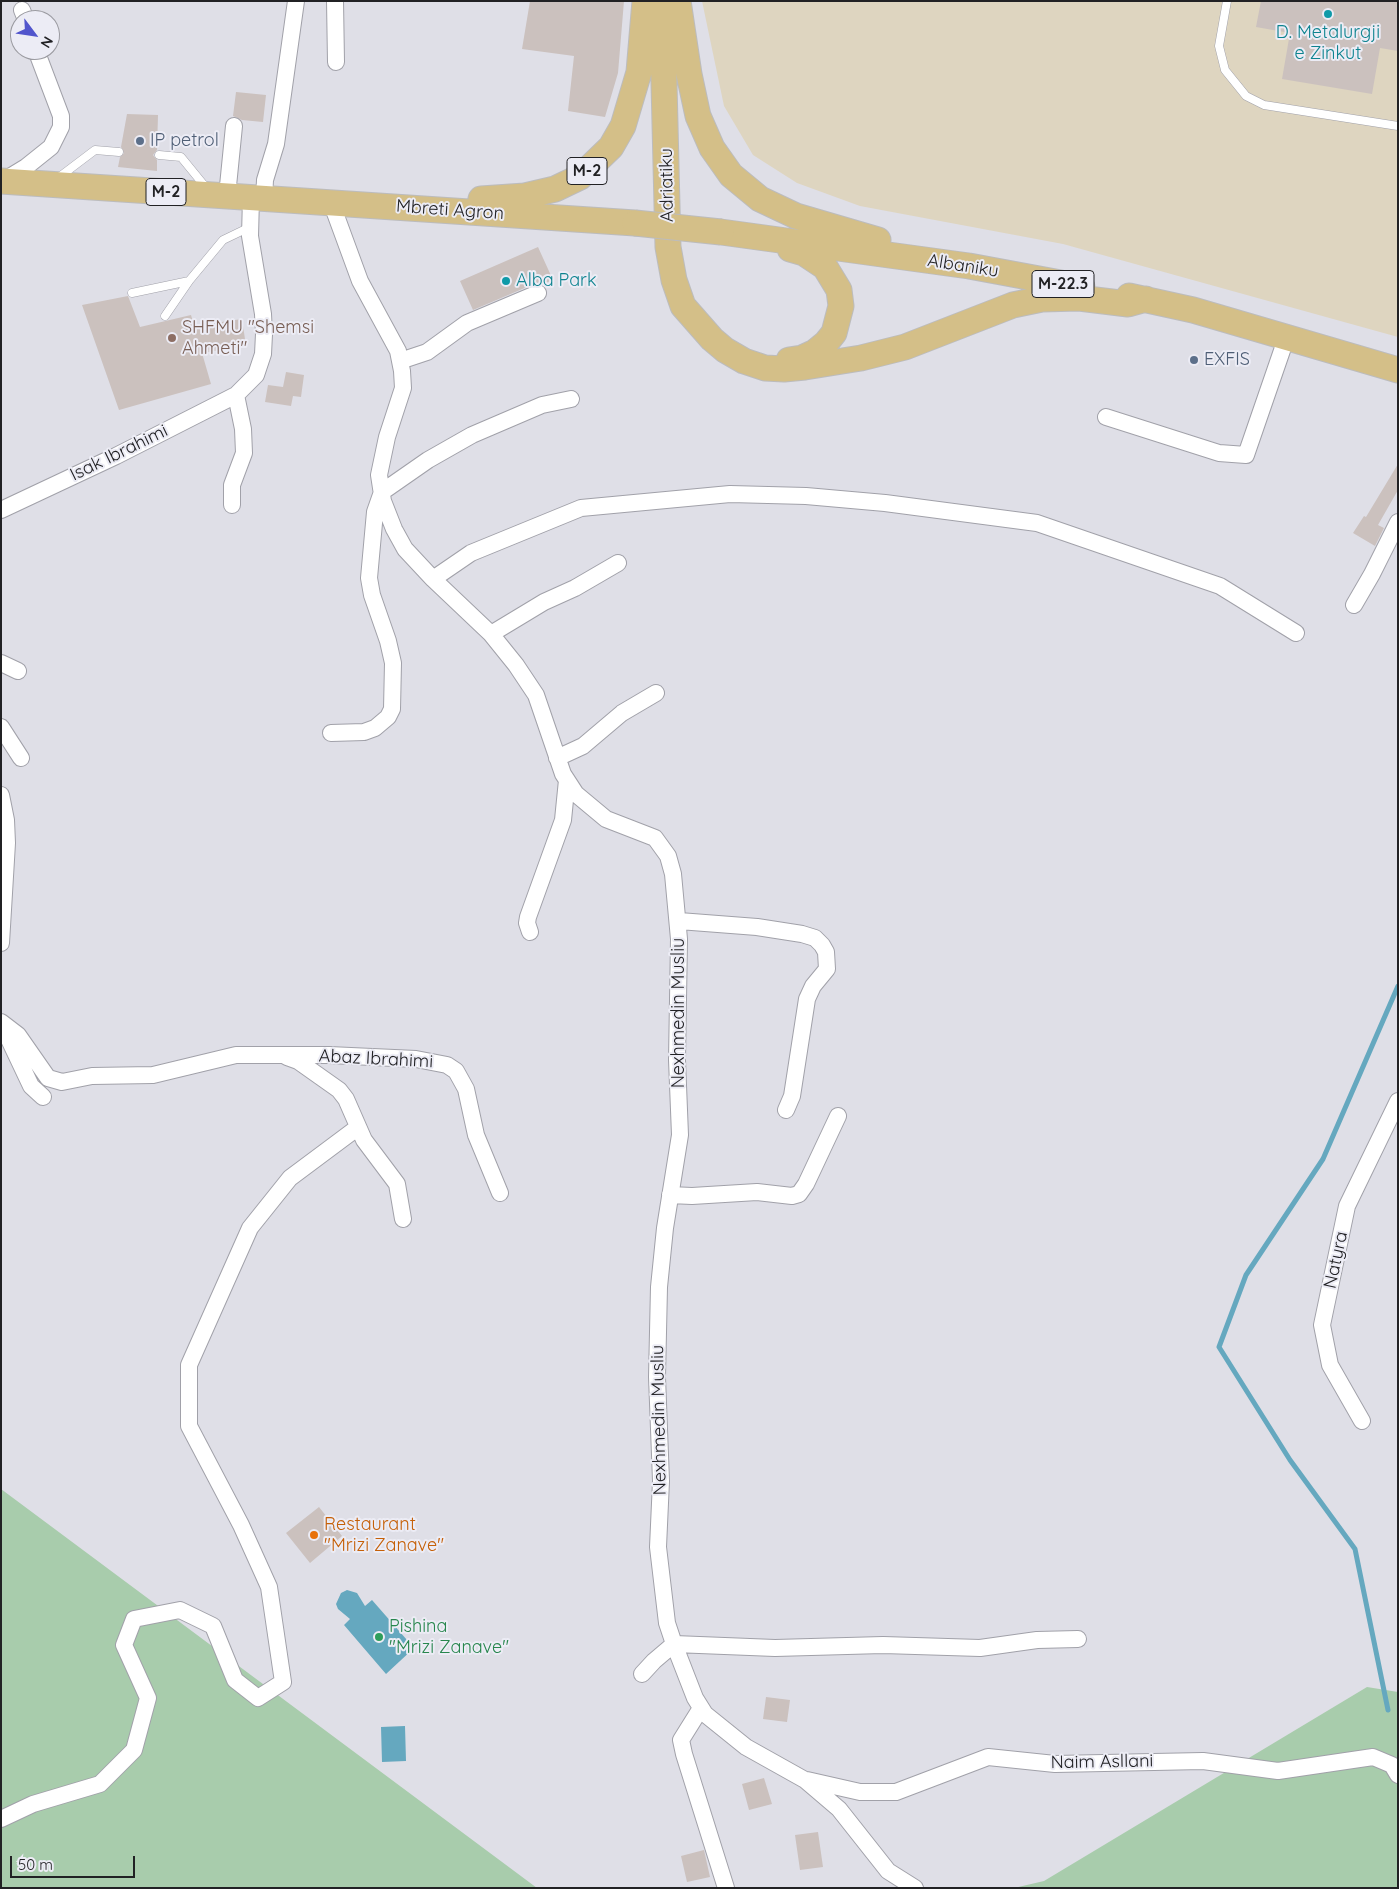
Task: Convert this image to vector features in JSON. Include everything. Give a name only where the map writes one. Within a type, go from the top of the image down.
[{"type":"main road","name":"M-2","points":[[412,207],[427,196],[474,199],[525,196],[555,189],[580,177],[595,165],[611,147],[623,126],[632,102],[639,72],[646,1]]},
{"type":"main road","name":"Adriatiku","points":[[662,1],[668,246],[674,280],[683,306],[712,339],[744,362],[765,368],[784,369],[861,358],[905,347],[1013,305],[1042,299],[1079,298],[1128,304],[1146,299]]},
{"type":"main road","points":[[678,1],[689,74],[698,116],[712,148],[731,175],[760,198],[796,216],[851,233],[1030,278]]},
{"type":"main road","name":"Mbreti Agron","points":[[2,181],[635,223]]},
{"type":"main road","name":"Albaniku","points":[[635,223],[721,232],[969,266],[1146,299],[1287,336],[1398,370]]},
{"type":"main road","name":"M-2","points":[[721,232],[783,246],[814,259],[831,274],[839,290],[841,306],[834,333],[815,352],[802,358],[766,360],[740,351],[725,350]]},
{"type":"street","points":[[258,199],[276,144],[296,1]]},
{"type":"street","points":[[335,1],[336,62]]},
{"type":"street","name":"Mbreti Agron","points":[[2,181],[51,147],[61,127],[59,110],[40,60]]},
{"type":"street","points":[[219,196],[234,126]]},
{"type":"street","name":"Isak Ibrahimi","points":[[1,510],[116,456],[236,395],[256,375],[263,354],[263,314],[250,227],[258,199]]},
{"type":"street","name":"Nexhmedin Musliu","points":[[331,202],[360,281],[398,351],[400,361],[403,388],[387,436],[379,474],[382,492],[394,529],[405,549],[433,579],[491,634],[516,665],[536,695],[557,758],[576,794],[606,819],[655,838],[668,856],[673,874],[679,920],[677,1060],[680,1135],[670,1195],[659,1288],[657,1377],[661,1481],[658,1547],[667,1623],[701,1708],[718,1726],[746,1747],[805,1780]]},
{"type":"street","points":[[400,361],[427,352],[467,323],[538,293]]},
{"type":"street","points":[[1106,417],[1219,453],[1246,455],[1287,336]]},
{"type":"street","points":[[232,505],[232,484],[244,453],[243,429],[236,395]]},
{"type":"street","points":[[382,492],[436,455],[472,435],[542,406],[571,399]]},
{"type":"street","name":"Nexhmedin Musliu","points":[[331,733],[364,732],[375,728],[388,717],[392,709],[393,663],[369,578],[375,512],[382,492]]},
{"type":"street","points":[[433,579],[471,553],[551,518],[581,508],[646,500],[730,494],[806,496],[885,503],[1037,523],[1220,586],[1296,633]]},
{"type":"street","points":[[1354,605],[1398,522]]},
{"type":"street","points":[[491,634],[544,602],[575,588],[618,563]]},
{"type":"street","points":[[1,663],[18,671]]},
{"type":"street","points":[[557,758],[583,746],[622,712],[656,692]]},
{"type":"street","points":[[1,727],[21,758]]},
{"type":"street","points":[[530,932],[528,917],[563,820],[567,780]]},
{"type":"street","points":[[1,795],[6,820],[7,843],[1,943]]},
{"type":"street","name":"Nexhmedin Musliu","points":[[679,920],[757,927],[802,934],[815,938],[826,952],[827,969],[813,986],[807,999],[792,1096],[786,1110]]},
{"type":"street","name":"Abaz Ibrahimi","points":[[1,1022],[18,1035],[48,1078],[62,1082],[92,1076],[153,1075],[236,1055],[416,1059],[447,1065],[462,1078],[476,1135],[500,1193]]},
{"type":"street","points":[[1,1026],[31,1086],[43,1097]]},
{"type":"street","name":"Abaz Ibrahimi","points":[[282,1055],[298,1061],[339,1090],[346,1099],[357,1128],[397,1184],[403,1219]]},
{"type":"street","name":"Natyra","points":[[1362,1421],[1330,1365],[1322,1325],[1347,1206],[1398,1101]]},
{"type":"street","points":[[670,1195],[692,1196],[757,1192],[799,1194],[806,1184],[838,1116]]},
{"type":"street","points":[[1,1819],[33,1804],[100,1784],[134,1750],[148,1698],[124,1645],[134,1619],[180,1610],[213,1626],[235,1680],[258,1698],[283,1682],[269,1587],[241,1526],[189,1426],[189,1364],[250,1228],[290,1178],[357,1128]]},
{"type":"street","points":[[642,1674],[674,1644],[775,1648],[883,1645],[980,1648],[1037,1640],[1078,1639]]},
{"type":"street","points":[[701,1708],[682,1740],[684,1754],[726,1888]]},
{"type":"street","name":"Naim Asllani","points":[[805,1780],[860,1792],[896,1792],[988,1758],[1055,1764],[1203,1761],[1278,1771],[1373,1757],[1392,1765],[1398,1775]]},
{"type":"street","points":[[805,1780],[839,1809],[888,1871],[915,1888]]},
{"type":"lane","points":[[1227,1],[1219,46],[1224,70],[1246,96],[1264,105],[1398,126]]},
{"type":"lane","points":[[50,184],[95,150],[119,152]]},
{"type":"lane","points":[[159,155],[181,157],[219,196]]},
{"type":"lane","points":[[166,316],[188,281],[223,240],[250,227]]},
{"type":"lane","points":[[132,293],[188,281]]},
{"type":"shaded area","points":[[702,1],[1398,1],[1398,337],[1063,244],[860,206],[797,183],[753,155],[724,106]]},
{"type":"green space","points":[[1,1489],[537,1888],[1,1888]]},
{"type":"green space","points":[[1367,1687],[1398,1692],[1398,1888],[1014,1888],[1044,1881]]},
{"type":"water","name":"Pishina \"Mrizi Zanave\"","points":[[347,1590],[357,1593],[365,1606],[372,1600],[414,1648],[386,1674],[344,1625],[350,1619],[338,1609],[336,1604],[341,1593]]},
{"type":"water","points":[[405,1726],[406,1761],[382,1762],[381,1727]]},
{"type":"building","points":[[530,1],[624,1],[618,73],[605,117],[568,111],[574,56],[522,49]]},
{"type":"building","points":[[1261,1],[1398,1],[1398,51],[1380,48],[1372,94],[1282,79],[1290,33],[1256,27]]},
{"type":"building","points":[[236,92],[266,95],[263,122],[242,120],[233,116]]},
{"type":"building","name":"IP petrol","points":[[127,114],[158,115],[157,150],[153,155],[157,160],[157,171],[118,167],[120,157],[124,153],[121,147]]},
{"type":"building","name":"Alba Park","points":[[538,247],[553,280],[543,284],[534,284],[473,310],[460,281]]},
{"type":"building","points":[[128,296],[140,327],[191,315],[194,326],[242,319],[246,346],[202,353],[211,384],[119,410],[82,305]]},
{"type":"building","points":[[286,372],[304,375],[301,397],[293,396],[291,406],[265,402],[268,385],[283,387]]},
{"type":"building","points":[[1398,464],[1398,490],[1378,525],[1384,528],[1375,546],[1353,533],[1364,516],[1366,517]]},
{"type":"building","name":"Restaurant \"Mrizi Zanave\"","points":[[319,1507],[342,1536],[310,1563],[286,1533]]},
{"type":"building","points":[[766,1697],[790,1700],[787,1722],[763,1719]]},
{"type":"building","points":[[764,1778],[772,1804],[749,1810],[742,1784]]},
{"type":"building","points":[[818,1832],[823,1867],[800,1870],[795,1835]]},
{"type":"building","points":[[704,1850],[710,1877],[687,1882],[681,1856]]},
{"type":"waterway","points":[[1388,1710],[1355,1549],[1290,1460],[1219,1347],[1246,1275],[1323,1159],[1398,986]]},
{"type":"place","name":"D. Metalurgji e Zinkut","points":[[1328,14]]},
{"type":"place","name":"IP petrol","points":[[140,141]]},
{"type":"place","name":"Alba Park","points":[[506,281]]},
{"type":"place","name":"SHFMU \"Shemsi Ahmeti\"","points":[[172,338]]},
{"type":"place","name":"EXFIS","points":[[1194,360]]},
{"type":"place","name":"Restaurant \"Mrizi Zanave\"","points":[[314,1535]]},
{"type":"place","name":"Pishina \"Mrizi Zanave\"","points":[[379,1637]]}]
